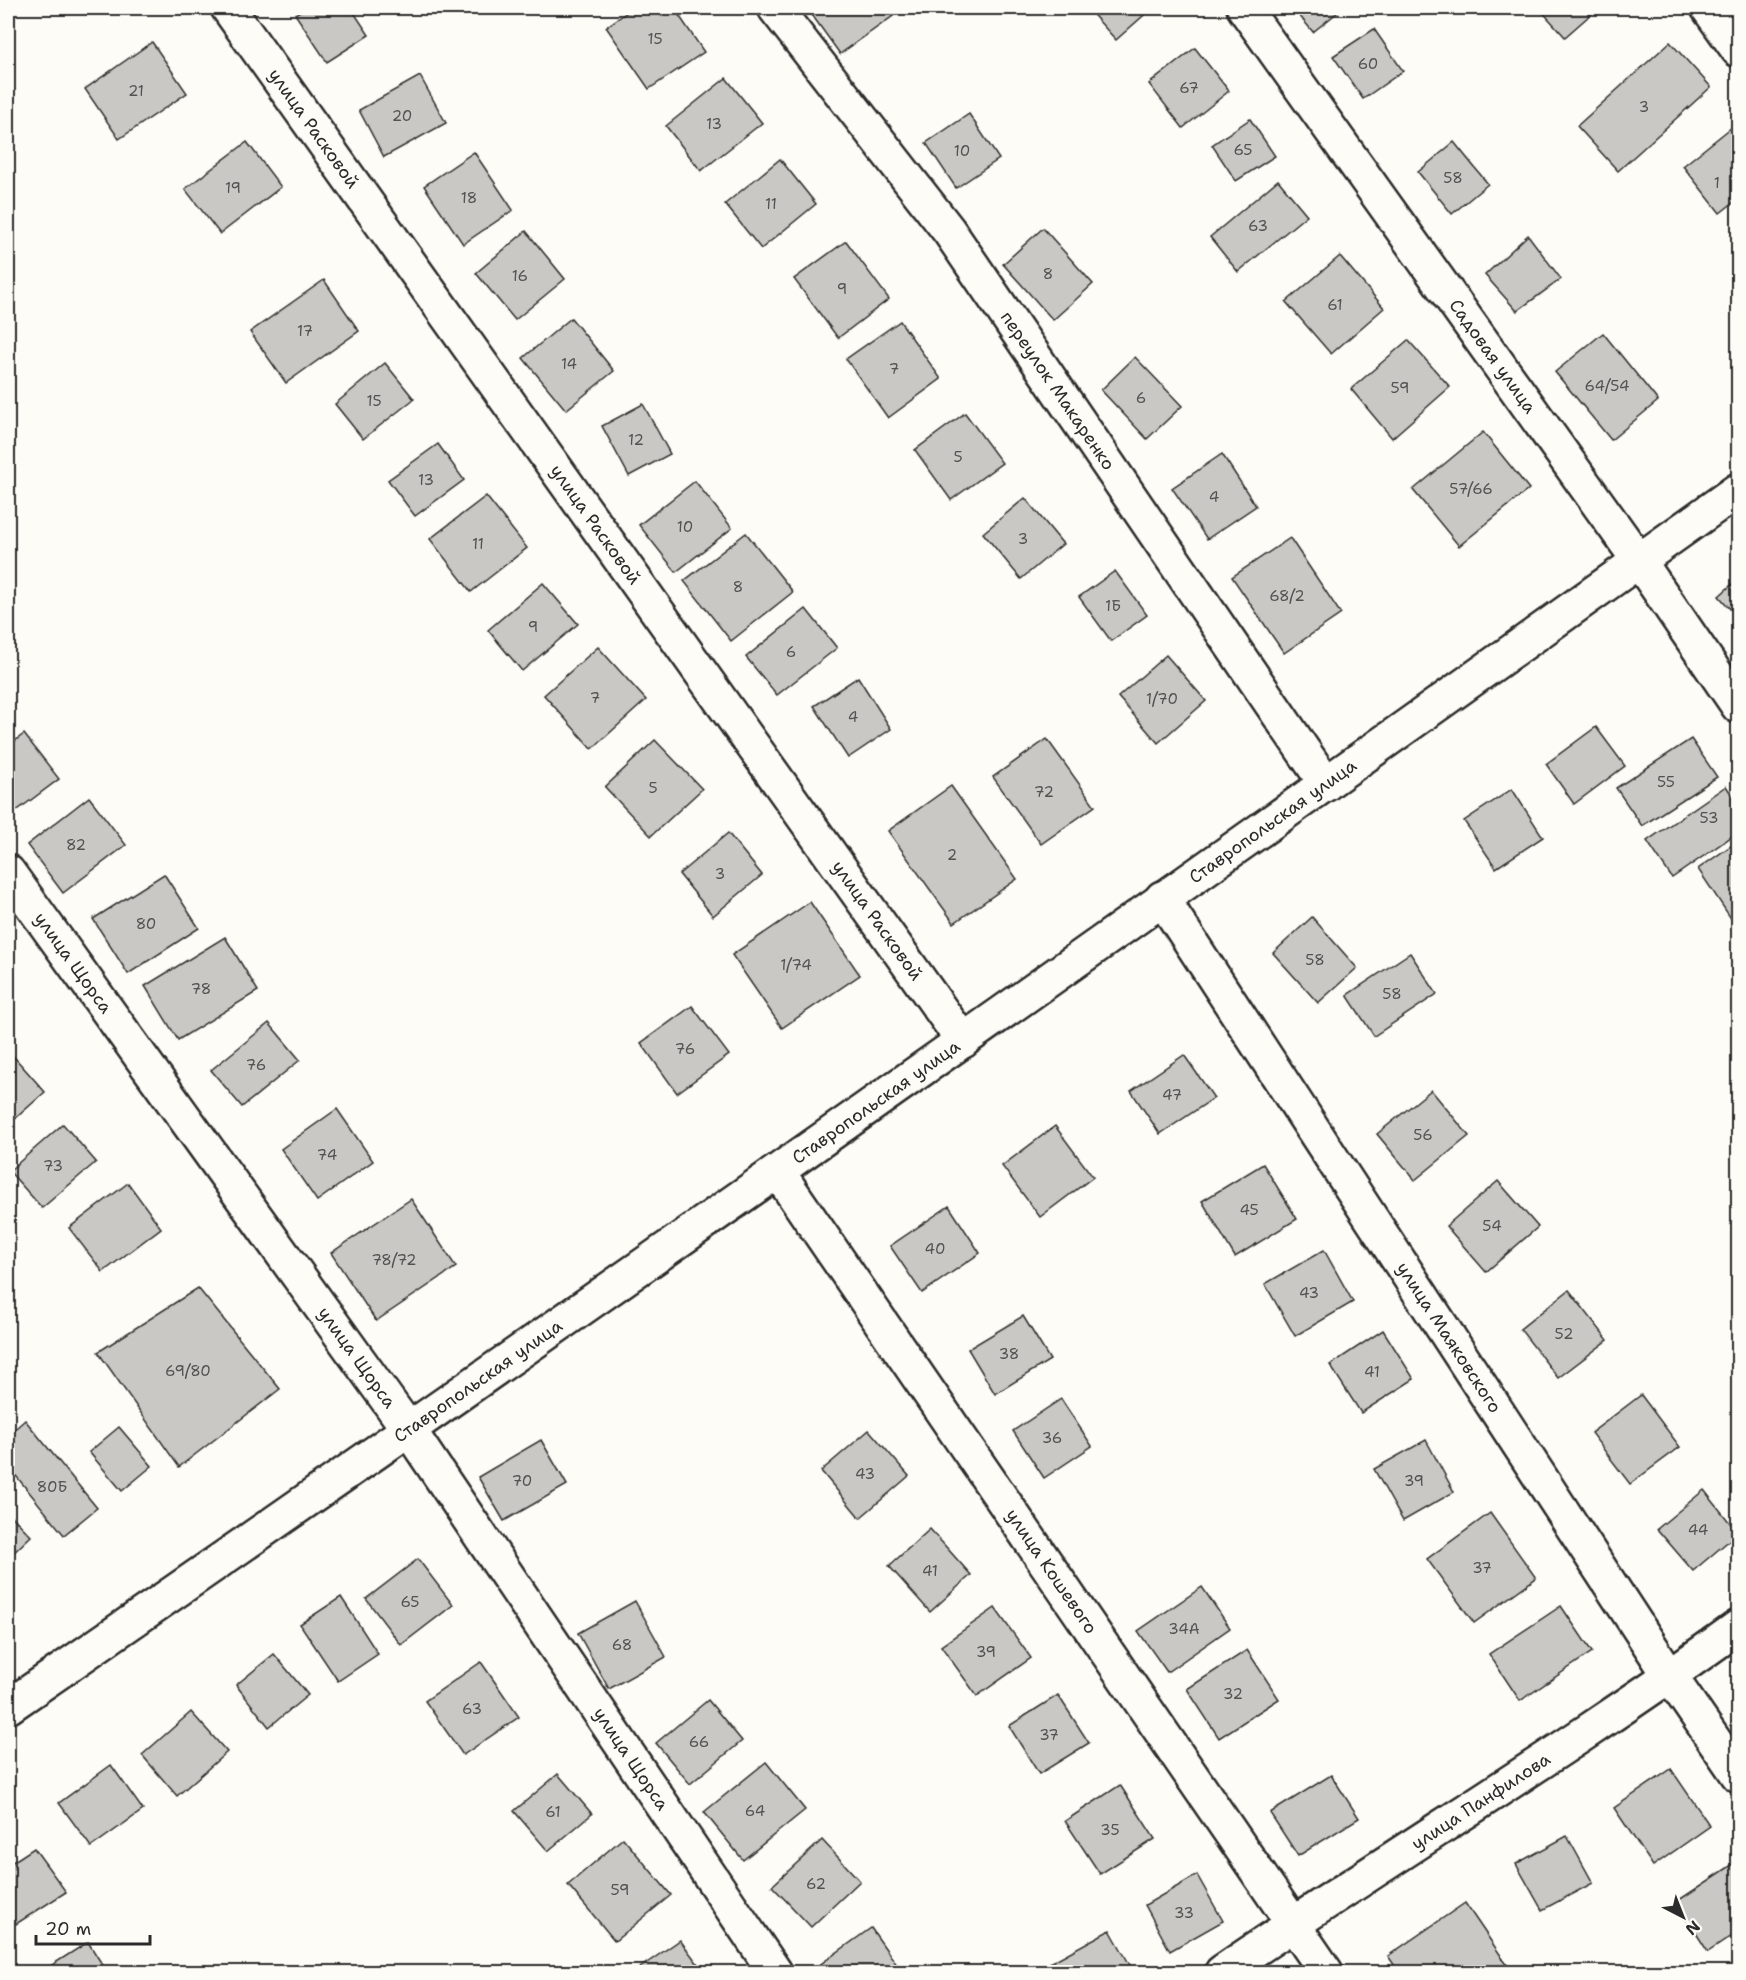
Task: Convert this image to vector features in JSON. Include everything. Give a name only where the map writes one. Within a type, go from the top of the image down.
[{"type":"street","name":"улица Расковой","points":[[228,8],[963,1041]]},
{"type":"street","name":"переулок Макаренко","points":[[775,8],[950,231],[1326,784]]},
{"type":"street","name":"Садовая улица","points":[[1244,8],[1639,561],[1738,706]]},
{"type":"street","points":[[1708,8],[1738,50]]},
{"type":"street","name":"Ставропольская улица","points":[[8,1707],[778,1172],[1738,490]]},
{"type":"street","name":"улица Щорса","points":[[8,872],[409,1430],[775,1972]]},
{"type":"street","name":"улица Маяковского","points":[[1162,898],[1670,1676],[1738,1775]]},
{"type":"street","name":"улица Кошевого","points":[[778,1172],[1326,1972]]},
{"type":"street","name":"улица Панфилова","points":[[1222,1972],[1670,1676],[1738,1627]]},
{"type":"building","points":[[305,8],[351,8],[369,35],[327,62],[295,14]]},
{"type":"building","points":[[633,8],[674,8],[704,52],[649,89],[606,27]]},
{"type":"building","points":[[807,8],[887,8],[893,16],[840,54]]},
{"type":"building","points":[[1087,8],[1152,8],[1116,40]]},
{"type":"building","points":[[1293,8],[1343,8],[1313,32]]},
{"type":"building","points":[[1539,8],[1598,8],[1565,37]]},
{"type":"building","points":[[1374,29],[1403,71],[1363,99],[1333,56]]},
{"type":"building","points":[[152,42],[187,93],[119,139],[85,89]]},
{"type":"building","points":[[1670,42],[1711,87],[1618,171],[1577,126]]},
{"type":"building","points":[[1195,48],[1229,91],[1183,128],[1149,84]]},
{"type":"building","points":[[420,76],[446,123],[384,157],[359,110]]},
{"type":"building","points":[[726,78],[762,123],[701,171],[666,126]]},
{"type":"building","points":[[969,114],[999,159],[956,188],[926,143]]},
{"type":"building","points":[[1250,119],[1275,156],[1236,181],[1212,145]]},
{"type":"building","points":[[1732,127],[1738,135],[1738,199],[1720,213],[1683,166]]},
{"type":"building","points":[[247,142],[281,187],[220,234],[185,189]]},
{"type":"building","points":[[1454,142],[1488,184],[1452,214],[1418,172]]},
{"type":"building","points":[[474,152],[513,210],[463,244],[424,186]]},
{"type":"building","points":[[780,159],[816,204],[761,249],[725,204]]},
{"type":"building","points":[[1278,180],[1307,215],[1238,272],[1210,237]]},
{"type":"building","points":[[1043,228],[1093,284],[1053,320],[1003,264]]},
{"type":"building","points":[[526,231],[565,279],[515,320],[476,273]]},
{"type":"building","points":[[1528,235],[1561,279],[1517,311],[1485,275]]},
{"type":"building","points":[[846,241],[889,299],[838,338],[794,279]]},
{"type":"building","points":[[1340,256],[1384,308],[1331,354],[1286,302]]},
{"type":"building","points":[[324,280],[359,331],[286,383],[250,332]]},
{"type":"building","points":[[571,318],[614,371],[566,410],[523,358]]},
{"type":"building","points":[[900,321],[941,379],[888,418],[846,359]]},
{"type":"building","points":[[1603,333],[1658,401],[1611,440],[1555,372]]},
{"type":"building","points":[[1408,340],[1450,387],[1392,438],[1351,389]]},
{"type":"building","points":[[1135,357],[1182,406],[1147,439],[1101,390]]},
{"type":"building","points":[[385,363],[414,399],[363,439],[335,404]]},
{"type":"building","points":[[643,404],[670,454],[629,476],[602,426]]},
{"type":"building","points":[[965,413],[1002,463],[951,500],[915,450]]},
{"type":"building","points":[[1483,432],[1529,489],[1459,546],[1413,490]]},
{"type":"building","points":[[438,444],[464,480],[415,516],[388,480]]},
{"type":"building","points":[[1222,454],[1256,506],[1207,539],[1172,488]]},
{"type":"building","points":[[695,481],[732,528],[676,572],[639,525]]},
{"type":"building","points":[[486,496],[527,548],[471,592],[430,539]]},
{"type":"building","points":[[1025,498],[1063,544],[1021,579],[983,533]]},
{"type":"building","points":[[746,533],[793,592],[731,641],[684,581]]},
{"type":"building","points":[[1290,538],[1341,614],[1284,653],[1232,577]]},
{"type":"building","points":[[1115,571],[1147,615],[1111,641],[1079,597]]},
{"type":"building","points":[[1738,579],[1738,618],[1719,596]]},
{"type":"building","points":[[543,583],[578,624],[522,671],[488,630]]},
{"type":"building","points":[[806,609],[837,648],[777,695],[746,657]]},
{"type":"building","points":[[598,647],[646,700],[592,749],[544,695]]},
{"type":"building","points":[[1166,655],[1206,701],[1158,743],[1118,697]]},
{"type":"building","points":[[858,677],[891,729],[848,758],[814,706]]},
{"type":"building","points":[[1596,727],[1625,766],[1574,804],[1546,764]]},
{"type":"building","points":[[24,734],[59,779],[11,815],[8,810],[8,746]]},
{"type":"building","points":[[1047,739],[1095,806],[1041,844],[993,777]]},
{"type":"building","points":[[1691,739],[1717,777],[1642,826],[1616,788]]},
{"type":"building","points":[[655,740],[702,789],[651,836],[605,787]]},
{"type":"building","points":[[951,786],[1017,879],[954,923],[888,831]]},
{"type":"building","points":[[1726,786],[1738,804],[1738,832],[1672,878],[1647,841]]},
{"type":"building","points":[[1512,789],[1543,837],[1496,868],[1464,821]]},
{"type":"building","points":[[89,797],[126,845],[63,893],[27,845]]},
{"type":"building","points":[[728,833],[762,875],[713,916],[679,874]]},
{"type":"building","points":[[1738,841],[1738,915],[1732,920],[1698,869]]},
{"type":"building","points":[[164,874],[199,928],[128,974],[93,919]]},
{"type":"building","points":[[810,902],[860,975],[782,1028],[732,955]]},
{"type":"building","points":[[1312,917],[1357,968],[1318,1003],[1273,953]]},
{"type":"building","points":[[225,937],[258,991],[178,1040],[145,986]]},
{"type":"building","points":[[1410,953],[1437,994],[1374,1036],[1347,995]]},
{"type":"building","points":[[692,1006],[729,1055],[677,1093],[641,1043]]},
{"type":"building","points":[[269,1023],[300,1060],[242,1107],[211,1070]]},
{"type":"building","points":[[8,1050],[45,1092],[8,1125]]},
{"type":"building","points":[[1184,1055],[1214,1098],[1160,1134],[1131,1091]]},
{"type":"building","points":[[1431,1090],[1469,1136],[1415,1180],[1377,1134]]},
{"type":"building","points":[[337,1109],[373,1161],[317,1201],[281,1149]]},
{"type":"building","points":[[63,1124],[96,1162],[42,1208],[9,1171]]},
{"type":"building","points":[[1055,1126],[1093,1177],[1040,1217],[1002,1166]]},
{"type":"building","points":[[1263,1164],[1297,1219],[1235,1257],[1202,1201]]},
{"type":"building","points":[[1498,1181],[1538,1227],[1486,1272],[1446,1226]]},
{"type":"building","points":[[128,1183],[161,1228],[103,1272],[69,1228]]},
{"type":"building","points":[[411,1199],[456,1267],[376,1321],[331,1253]]},
{"type":"building","points":[[949,1206],[980,1253],[922,1293],[890,1246]]},
{"type":"building","points":[[1324,1250],[1353,1302],[1295,1336],[1265,1284]]},
{"type":"building","points":[[198,1288],[280,1389],[179,1467],[98,1352]]},
{"type":"building","points":[[1569,1290],[1608,1340],[1558,1378],[1520,1329]]},
{"type":"building","points":[[1023,1316],[1050,1360],[995,1394],[968,1349]]},
{"type":"building","points":[[1383,1330],[1414,1379],[1361,1413],[1330,1365]]},
{"type":"building","points":[[1641,1395],[1680,1447],[1630,1484],[1591,1433]]},
{"type":"building","points":[[1061,1399],[1092,1446],[1044,1478],[1013,1431]]},
{"type":"building","points":[[25,1420],[97,1508],[64,1535],[8,1466],[8,1435]]},
{"type":"building","points":[[119,1427],[152,1466],[122,1491],[89,1452]]},
{"type":"building","points":[[869,1430],[909,1476],[860,1518],[821,1471]]},
{"type":"building","points":[[541,1440],[567,1485],[504,1521],[478,1477]]},
{"type":"building","points":[[1426,1440],[1454,1492],[1403,1521],[1374,1469]]},
{"type":"building","points":[[1704,1490],[1738,1533],[1693,1571],[1657,1529]]},
{"type":"building","points":[[8,1512],[31,1536],[8,1558]]},
{"type":"building","points":[[1490,1513],[1536,1578],[1474,1623],[1427,1559]]},
{"type":"building","points":[[930,1529],[971,1575],[930,1612],[889,1566]]},
{"type":"building","points":[[418,1559],[453,1605],[401,1645],[366,1599]]},
{"type":"building","points":[[1202,1587],[1230,1628],[1167,1672],[1138,1631]]},
{"type":"building","points":[[341,1597],[378,1654],[338,1681],[300,1624]]},
{"type":"building","points":[[635,1601],[666,1657],[609,1689],[578,1633]]},
{"type":"building","points":[[1561,1606],[1592,1652],[1520,1701],[1489,1654]]},
{"type":"building","points":[[995,1608],[1031,1658],[977,1696],[941,1646]]},
{"type":"building","points":[[1247,1650],[1279,1699],[1219,1738],[1187,1689]]},
{"type":"building","points":[[274,1654],[308,1695],[269,1727],[236,1685]]},
{"type":"building","points":[[481,1662],[519,1717],[463,1755],[425,1701]]},
{"type":"building","points":[[1058,1695],[1089,1743],[1039,1774],[1009,1726]]},
{"type":"building","points":[[708,1700],[742,1741],[690,1784],[656,1743]]},
{"type":"building","points":[[191,1712],[227,1752],[177,1796],[142,1755]]},
{"type":"building","points":[[766,1762],[805,1810],[743,1860],[704,1812]]},
{"type":"building","points":[[111,1765],[143,1810],[91,1847],[59,1803]]},
{"type":"building","points":[[1671,1769],[1710,1826],[1653,1866],[1614,1808]]},
{"type":"building","points":[[558,1774],[592,1814],[548,1851],[514,1811]]},
{"type":"building","points":[[1331,1775],[1359,1818],[1298,1856],[1270,1813]]},
{"type":"building","points":[[1120,1785],[1155,1839],[1100,1874],[1065,1821]]},
{"type":"building","points":[[1567,1836],[1593,1883],[1542,1910],[1516,1864]]},
{"type":"building","points":[[623,1838],[671,1895],[615,1941],[568,1885]]},
{"type":"building","points":[[822,1840],[860,1881],[811,1927],[772,1886]]},
{"type":"building","points":[[34,1848],[66,1892],[16,1924],[8,1912],[8,1865]]},
{"type":"building","points":[[1738,1861],[1738,1932],[1708,1952],[1676,1902]]},
{"type":"building","points":[[1197,1875],[1223,1921],[1170,1951],[1145,1905]]},
{"type":"building","points":[[1465,1903],[1512,1972],[1399,1972],[1388,1956]]},
{"type":"building","points":[[871,1928],[902,1972],[822,1972],[818,1966]]},
{"type":"building","points":[[1110,1930],[1134,1972],[1050,1972],[1046,1965]]},
{"type":"building","points":[[680,1940],[704,1972],[634,1972]]},
{"type":"building","points":[[88,1942],[107,1972],[45,1972],[44,1970]]}]
